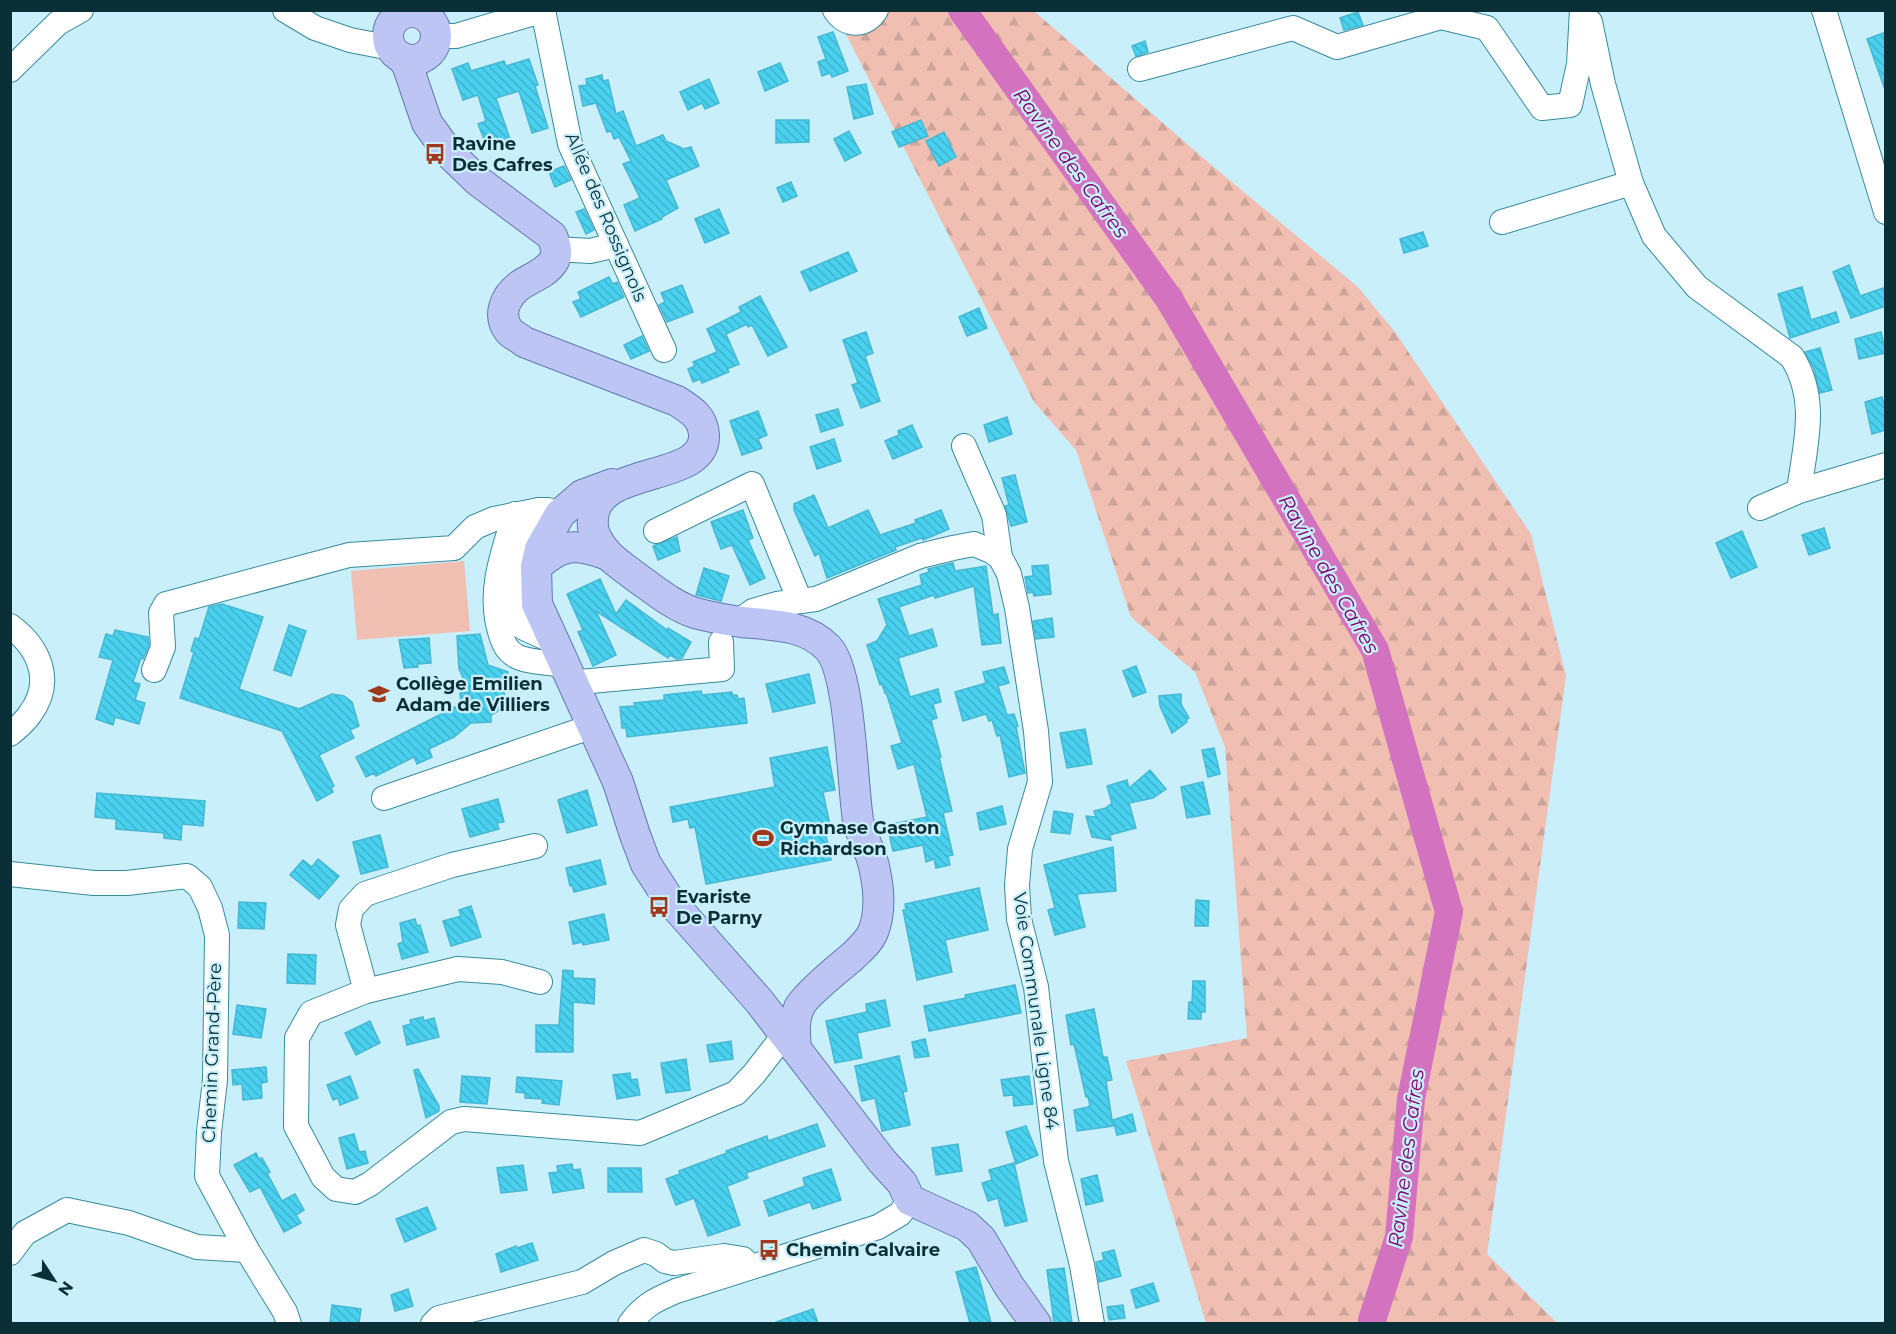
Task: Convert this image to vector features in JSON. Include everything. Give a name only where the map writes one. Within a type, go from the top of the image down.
[{"type":"main road","points":[[408,33],[416,88],[427,123],[448,152],[478,182],[552,236],[556,249],[554,262],[519,286],[506,300],[503,314],[509,331],[524,342],[677,401],[695,413],[704,425],[704,439],[696,455],[674,468],[609,485],[538,513]]},
{"type":"main road","points":[[600,545],[592,520],[596,505],[605,494],[624,482]]},
{"type":"main road","points":[[538,513],[600,545],[671,602],[730,632],[791,627],[812,636],[828,648],[838,664],[847,715],[858,822],[873,860],[872,905],[877,920],[872,934],[863,946],[799,1005],[783,1009],[759,1001]]},
{"type":"main road","points":[[538,513],[540,549],[537,567],[537,604],[618,782],[634,835],[646,864],[668,898],[759,1001],[882,1161],[902,1183],[910,1200],[968,1226],[981,1239],[1009,1286],[1036,1323]]},
{"type":"main road","points":[[537,567],[564,547],[600,545]]},
{"type":"main road","points":[[791,1043],[799,1005]]},
{"type":"street","points":[[10,70],[58,23],[81,10]]},
{"type":"street","points":[[285,10],[315,28],[350,40],[408,33],[456,36],[544,11]]},
{"type":"street","points":[[835,10],[847,22],[859,23],[871,18],[876,10]]},
{"type":"street","points":[[1140,69],[1293,28],[1337,47],[1441,17],[1487,28],[1542,108],[1570,105],[1579,64],[1582,10]]},
{"type":"street","points":[[1587,10],[1603,84],[1631,183],[1654,236],[1697,287],[1792,357],[1802,373],[1809,411],[1799,491]]},
{"type":"street","points":[[1824,10],[1886,212]]},
{"type":"street","name":"Allée des Rossignols","points":[[544,11],[570,144],[664,350]]},
{"type":"street","points":[[1502,222],[1631,183]]},
{"type":"street","points":[[556,249],[590,251],[616,245]]},
{"type":"street","name":"Voie Communale Ligne 84","points":[[964,446],[994,515],[1000,557],[1009,574],[1017,608],[1036,731],[1040,782],[1020,849],[1017,885],[1019,919],[1036,987],[1056,1161],[1082,1265],[1092,1323]]},
{"type":"street","points":[[1760,508],[1799,491],[1886,465]]},
{"type":"street","points":[[656,531],[752,484],[800,601]]},
{"type":"street","points":[[538,513],[524,544],[517,572],[516,599],[522,627],[565,664],[580,682],[722,669],[730,632],[753,611],[777,604],[816,599],[920,556],[953,548],[974,544],[1000,557]]},
{"type":"street","points":[[154,670],[163,646],[161,613],[166,604],[349,555],[454,548],[475,527],[494,519],[538,513]]},
{"type":"street","points":[[10,626],[31,646],[40,662],[42,677],[40,696],[30,714],[10,734]]},
{"type":"street","points":[[384,798],[593,726]]},
{"type":"street","points":[[366,991],[348,925],[351,909],[364,894],[452,865],[535,846]]},
{"type":"street","name":"Chemin Grand-Père","points":[[10,874],[94,883],[127,883],[188,876],[200,887],[210,908],[217,935],[215,1080],[207,1176],[247,1250],[285,1312],[289,1323]]},
{"type":"street","points":[[540,982],[502,972],[458,969],[366,991],[311,1013],[297,1038],[296,1126],[323,1177],[336,1189],[355,1192],[370,1184],[451,1122],[464,1119],[640,1133],[736,1093],[778,1043],[791,1043]]},
{"type":"street","points":[[630,1323],[642,1308],[655,1300],[749,1267],[878,1227],[900,1214],[910,1200]]},
{"type":"street","points":[[10,1253],[25,1233],[67,1210],[129,1223],[197,1246],[247,1250]]},
{"type":"street","points":[[433,1323],[439,1318],[582,1282],[614,1263],[644,1250],[656,1254],[664,1261],[674,1263],[724,1256],[743,1259],[749,1267]]},
{"type":"green space","points":[[834,11],[1034,11],[1209,163],[1358,287],[1395,332],[1531,534],[1566,676],[1487,1254],[1557,1323],[1206,1323],[1126,1061],[1247,1038],[1225,747],[1195,672],[1131,617],[1076,450],[1034,402]]},
{"type":"green space","points":[[464,561],[470,631],[357,640],[351,571]]},
{"type":"building","points":[[1358,12],[1363,25],[1344,30],[1340,18]]},
{"type":"building","points":[[833,32],[848,71],[832,77],[830,73],[822,76],[818,62],[826,59],[818,37]]},
{"type":"building","points":[[1886,32],[1886,87],[1884,87],[1867,39]]},
{"type":"building","points":[[1145,41],[1148,52],[1136,56],[1132,46]]},
{"type":"building","points":[[529,59],[548,128],[532,133],[519,91],[496,98],[510,139],[487,147],[478,124],[486,121],[478,95],[463,100],[452,69],[468,63],[471,71],[504,61],[506,66]]},
{"type":"building","points":[[780,63],[788,81],[765,91],[758,72]]},
{"type":"building","points":[[602,75],[603,81],[608,80],[616,114],[623,111],[636,146],[663,135],[666,141],[684,149],[691,147],[699,166],[666,180],[678,208],[662,219],[635,231],[624,205],[640,198],[623,164],[631,161],[619,137],[614,139],[611,131],[607,132],[596,103],[583,106],[579,86],[587,85],[586,79]]},
{"type":"building","points":[[709,79],[719,103],[705,109],[702,103],[688,110],[680,92]]},
{"type":"building","points":[[866,84],[873,114],[854,119],[847,87]]},
{"type":"building","points":[[776,120],[809,120],[809,142],[776,143]]},
{"type":"building","points":[[921,120],[928,136],[899,147],[892,132]]},
{"type":"building","points":[[849,131],[861,153],[845,161],[834,139]]},
{"type":"building","points":[[944,132],[956,157],[939,166],[926,141]]},
{"type":"building","points":[[564,166],[571,180],[555,187],[549,172]]},
{"type":"building","points":[[791,182],[797,196],[783,202],[777,188]]},
{"type":"building","points":[[584,209],[594,230],[586,234],[576,212]]},
{"type":"building","points":[[719,209],[729,233],[705,243],[695,219]]},
{"type":"building","points":[[1423,232],[1428,246],[1404,253],[1400,239]]},
{"type":"building","points":[[848,252],[857,271],[810,291],[801,272]]},
{"type":"building","points":[[1849,265],[1860,296],[1886,287],[1886,306],[1851,318],[1833,272]]},
{"type":"building","points":[[609,277],[613,284],[617,282],[624,297],[581,317],[573,302],[581,299],[578,292]]},
{"type":"building","points":[[682,285],[693,312],[667,322],[659,305],[665,302],[661,293]]},
{"type":"building","points":[[1802,287],[1811,320],[1836,312],[1839,322],[1790,338],[1778,294]]},
{"type":"building","points":[[760,296],[787,347],[768,356],[752,325],[748,327],[747,324],[726,334],[739,364],[727,369],[729,372],[702,383],[700,379],[693,382],[688,369],[695,366],[693,362],[717,352],[707,329],[741,312],[739,307]]},
{"type":"building","points":[[979,308],[987,328],[967,336],[959,317]]},
{"type":"building","points":[[866,332],[873,353],[865,356],[880,401],[861,408],[852,385],[858,383],[843,340]]},
{"type":"building","points":[[1881,332],[1886,353],[1859,359],[1855,339]]},
{"type":"building","points":[[642,336],[649,351],[631,359],[624,345]]},
{"type":"building","points":[[1820,348],[1832,390],[1820,393],[1814,369],[1805,352]]},
{"type":"building","points":[[1882,397],[1886,410],[1886,430],[1872,434],[1865,402]]},
{"type":"building","points":[[838,409],[843,425],[821,432],[816,415]]},
{"type":"building","points":[[758,411],[767,435],[758,439],[762,448],[742,455],[730,421]]},
{"type":"building","points":[[1007,417],[1012,434],[989,442],[984,425]]},
{"type":"building","points":[[912,425],[922,447],[893,459],[885,441],[899,435],[898,431]]},
{"type":"building","points":[[834,439],[841,461],[817,469],[810,447]]},
{"type":"building","points":[[1015,475],[1027,522],[1011,526],[1005,506],[1009,505],[1002,478]]},
{"type":"building","points":[[814,495],[828,528],[868,510],[880,535],[916,523],[915,520],[941,510],[949,529],[923,540],[922,538],[895,547],[896,550],[827,578],[819,553],[815,556],[794,510],[794,504]]},
{"type":"building","points":[[743,510],[753,538],[748,540],[765,578],[750,585],[732,545],[721,549],[711,522]]},
{"type":"building","points":[[1824,528],[1830,548],[1809,555],[1802,535]]},
{"type":"building","points":[[1742,531],[1757,567],[1731,578],[1716,543]]},
{"type":"building","points":[[677,537],[680,551],[658,560],[653,546]]},
{"type":"building","points":[[953,563],[955,571],[986,566],[993,615],[998,614],[1001,643],[982,645],[974,586],[935,598],[934,595],[899,607],[909,636],[932,629],[937,646],[898,658],[910,697],[938,689],[941,702],[933,704],[937,718],[931,720],[952,811],[943,813],[953,855],[948,856],[950,865],[936,868],[934,859],[926,862],[923,845],[893,851],[887,825],[927,817],[914,764],[898,769],[891,746],[902,743],[886,692],[882,684],[880,685],[867,645],[877,641],[887,625],[878,599],[922,585],[920,575],[929,572],[928,569]]},
{"type":"building","points":[[1048,565],[1051,594],[1034,596],[1033,592],[1028,593],[1025,577],[1033,576],[1032,566]]},
{"type":"building","points":[[704,568],[729,576],[721,601],[696,595]]},
{"type":"building","points":[[600,579],[616,614],[626,600],[667,630],[668,628],[691,642],[682,658],[677,659],[670,655],[668,658],[596,611],[616,655],[593,666],[578,632],[583,630],[567,594]]},
{"type":"building","points":[[222,604],[263,617],[239,689],[299,709],[332,694],[344,696],[352,702],[359,726],[350,730],[354,738],[319,755],[334,786],[331,788],[333,792],[317,801],[282,731],[180,698],[194,652],[191,651],[195,638],[199,639],[209,607]]},
{"type":"building","points":[[1052,618],[1054,637],[1036,639],[1033,621]]},
{"type":"building","points":[[289,625],[306,631],[291,676],[274,670]]},
{"type":"building","points":[[115,630],[148,637],[149,645],[143,659],[141,658],[133,682],[140,684],[135,700],[145,703],[139,724],[115,717],[113,725],[96,719],[113,660],[99,657],[106,634],[113,636]]},
{"type":"building","points":[[480,634],[488,665],[508,672],[504,686],[505,707],[491,715],[491,722],[471,723],[454,737],[429,749],[432,757],[417,764],[414,757],[376,776],[374,773],[366,777],[356,757],[461,704],[460,693],[470,692],[459,669],[457,636]]},
{"type":"building","points":[[429,638],[431,663],[404,668],[399,640]]},
{"type":"building","points":[[1136,666],[1146,692],[1133,697],[1123,671]]},
{"type":"building","points":[[1004,667],[1009,683],[998,686],[1007,715],[1014,714],[1018,726],[1016,727],[1025,773],[1009,777],[1000,735],[997,736],[992,720],[989,721],[986,714],[963,721],[955,692],[986,683],[983,672]]},
{"type":"building","points":[[809,674],[815,703],[773,712],[766,684]]},
{"type":"building","points":[[701,691],[702,695],[732,692],[732,695],[737,695],[738,699],[744,698],[747,723],[627,737],[626,728],[622,728],[620,707],[664,700],[664,695]]},
{"type":"building","points":[[1181,694],[1181,704],[1189,718],[1172,733],[1160,706],[1159,696]]},
{"type":"building","points":[[1085,729],[1092,764],[1067,768],[1060,733]]},
{"type":"building","points":[[827,747],[835,790],[823,792],[831,830],[825,831],[831,860],[706,884],[695,827],[690,828],[688,819],[673,822],[670,807],[775,787],[770,758]]},
{"type":"building","points":[[1214,748],[1220,774],[1208,777],[1202,750]]},
{"type":"building","points":[[1150,770],[1166,789],[1153,798],[1129,803],[1136,828],[1110,835],[1111,840],[1092,837],[1086,816],[1096,817],[1094,811],[1106,808],[1112,803],[1107,786],[1127,780],[1129,788]]},
{"type":"building","points":[[1203,782],[1210,814],[1187,818],[1181,787]]},
{"type":"building","points":[[587,790],[597,825],[567,833],[558,800]]},
{"type":"building","points":[[97,793],[205,801],[203,826],[182,824],[181,840],[164,838],[164,833],[116,829],[116,819],[95,817]]},
{"type":"building","points":[[498,799],[504,822],[497,823],[499,829],[470,837],[462,809]]},
{"type":"building","points":[[1002,806],[1006,824],[980,830],[977,813]]},
{"type":"building","points":[[1054,811],[1073,814],[1070,834],[1051,832]]},
{"type":"building","points":[[380,835],[388,867],[361,874],[353,842]]},
{"type":"building","points":[[1113,847],[1116,891],[1077,894],[1085,927],[1055,935],[1048,910],[1055,908],[1044,865]]},
{"type":"building","points":[[318,859],[339,876],[319,899],[290,875],[303,860],[312,867]]},
{"type":"building","points":[[600,860],[606,884],[574,892],[572,885],[570,886],[566,868]]},
{"type":"building","points":[[979,888],[988,930],[945,940],[952,972],[917,980],[903,910],[906,910],[905,904]]},
{"type":"building","points":[[1196,900],[1209,901],[1208,926],[1195,926]]},
{"type":"building","points":[[239,902],[266,903],[264,929],[238,928]]},
{"type":"building","points":[[471,906],[481,937],[451,946],[443,921],[461,916],[459,910]]},
{"type":"building","points":[[604,914],[609,940],[583,945],[582,942],[573,944],[569,922]]},
{"type":"building","points":[[415,919],[417,926],[420,925],[428,952],[402,959],[398,944],[403,942],[400,923]]},
{"type":"building","points":[[288,954],[316,955],[315,984],[287,983]]},
{"type":"building","points":[[563,970],[573,971],[573,978],[595,979],[594,1004],[573,1002],[573,1052],[536,1052],[536,1025],[559,1025]]},
{"type":"building","points":[[1193,981],[1205,981],[1205,1012],[1201,1012],[1201,1019],[1188,1019]]},
{"type":"building","points":[[1015,985],[1021,1013],[929,1031],[924,1006]]},
{"type":"building","points":[[885,1000],[890,1026],[857,1033],[862,1058],[835,1063],[826,1021],[867,1012],[866,1004]]},
{"type":"building","points":[[237,1005],[266,1009],[261,1038],[233,1034]]},
{"type":"building","points":[[1094,1009],[1103,1057],[1107,1057],[1112,1080],[1106,1081],[1113,1126],[1077,1131],[1074,1110],[1090,1105],[1086,1097],[1074,1044],[1071,1045],[1066,1015]]},
{"type":"building","points":[[423,1017],[424,1021],[434,1018],[439,1037],[407,1045],[403,1026],[411,1024],[410,1020]]},
{"type":"building","points":[[370,1021],[380,1043],[356,1055],[345,1033]]},
{"type":"building","points":[[925,1039],[929,1056],[915,1058],[912,1042]]},
{"type":"building","points":[[731,1041],[733,1059],[710,1062],[707,1045]]},
{"type":"building","points":[[899,1056],[907,1091],[903,1092],[910,1125],[882,1131],[875,1098],[862,1101],[855,1066]]},
{"type":"building","points":[[686,1059],[690,1090],[666,1093],[661,1063]]},
{"type":"building","points":[[266,1067],[267,1082],[261,1083],[262,1098],[243,1100],[242,1084],[233,1085],[232,1070]]},
{"type":"building","points":[[418,1069],[439,1106],[439,1111],[426,1118],[414,1070]]},
{"type":"building","points":[[630,1073],[631,1080],[637,1079],[640,1095],[617,1099],[613,1075]]},
{"type":"building","points":[[350,1076],[358,1098],[340,1105],[338,1098],[333,1100],[327,1085]]},
{"type":"building","points":[[462,1076],[490,1078],[487,1104],[460,1102]]},
{"type":"building","points":[[1029,1076],[1033,1104],[1014,1106],[1013,1095],[1004,1096],[1001,1080]]},
{"type":"building","points":[[517,1077],[562,1081],[559,1105],[542,1103],[543,1099],[525,1098],[525,1093],[516,1092]]},
{"type":"building","points":[[1132,1114],[1136,1131],[1117,1135],[1113,1120]]},
{"type":"building","points":[[817,1124],[825,1146],[746,1173],[748,1178],[727,1186],[740,1225],[708,1236],[694,1198],[676,1205],[666,1179],[680,1174],[679,1171],[767,1136],[768,1141]]},
{"type":"building","points":[[1026,1126],[1038,1155],[1016,1164],[1006,1132]]},
{"type":"building","points":[[354,1134],[359,1152],[365,1151],[368,1163],[347,1169],[339,1138]]},
{"type":"building","points":[[958,1144],[962,1171],[936,1175],[932,1148]]},
{"type":"building","points":[[256,1153],[259,1159],[262,1158],[270,1172],[267,1173],[282,1201],[295,1194],[304,1210],[296,1215],[301,1223],[284,1232],[260,1187],[250,1192],[234,1165]]},
{"type":"building","points":[[1014,1163],[1027,1221],[1005,1226],[998,1198],[988,1201],[982,1183],[992,1180],[989,1170]]},
{"type":"building","points":[[572,1164],[573,1170],[580,1169],[584,1188],[553,1193],[549,1173],[558,1172],[557,1166]]},
{"type":"building","points":[[523,1165],[527,1190],[501,1193],[497,1168]]},
{"type":"building","points":[[608,1168],[641,1168],[642,1192],[608,1192]]},
{"type":"building","points":[[831,1169],[841,1200],[813,1209],[810,1202],[769,1216],[764,1201],[805,1186],[803,1178]]},
{"type":"building","points":[[1097,1175],[1103,1201],[1086,1205],[1081,1179]]},
{"type":"building","points":[[427,1207],[436,1229],[405,1242],[396,1219]]},
{"type":"building","points":[[532,1243],[538,1260],[501,1272],[496,1254],[516,1246],[517,1248]]},
{"type":"building","points":[[1114,1250],[1121,1276],[1099,1282],[1096,1262],[1104,1260],[1102,1253]]},
{"type":"building","points":[[976,1267],[991,1323],[970,1323],[956,1272]]},
{"type":"building","points":[[1064,1268],[1072,1323],[1054,1323],[1047,1270]]},
{"type":"building","points":[[1153,1283],[1159,1301],[1136,1308],[1131,1290]]},
{"type":"building","points":[[408,1289],[413,1306],[395,1311],[391,1295]]},
{"type":"building","points":[[332,1305],[361,1309],[359,1323],[330,1323]]},
{"type":"building","points":[[1123,1305],[1125,1318],[1109,1320],[1107,1307]]},
{"type":"building","points":[[813,1309],[818,1323],[776,1323],[776,1322]]},
{"type":"waterway","name":"Ravine des Cafres","points":[[962,10],[1169,299],[1375,650],[1449,912],[1411,1099],[1399,1237],[1372,1320],[1373,1324]]},
{"type":"place","name":"Ravine Des Cafres","points":[[435,154]]},
{"type":"place","name":"Collège Emilien Adam de Villiers","points":[[379,694]]},
{"type":"place","name":"Gymnase Gaston Richardson","points":[[763,838]]},
{"type":"place","name":"Evariste De Parny","points":[[659,907]]},
{"type":"place","name":"Chemin Calvaire","points":[[769,1250]]}]
